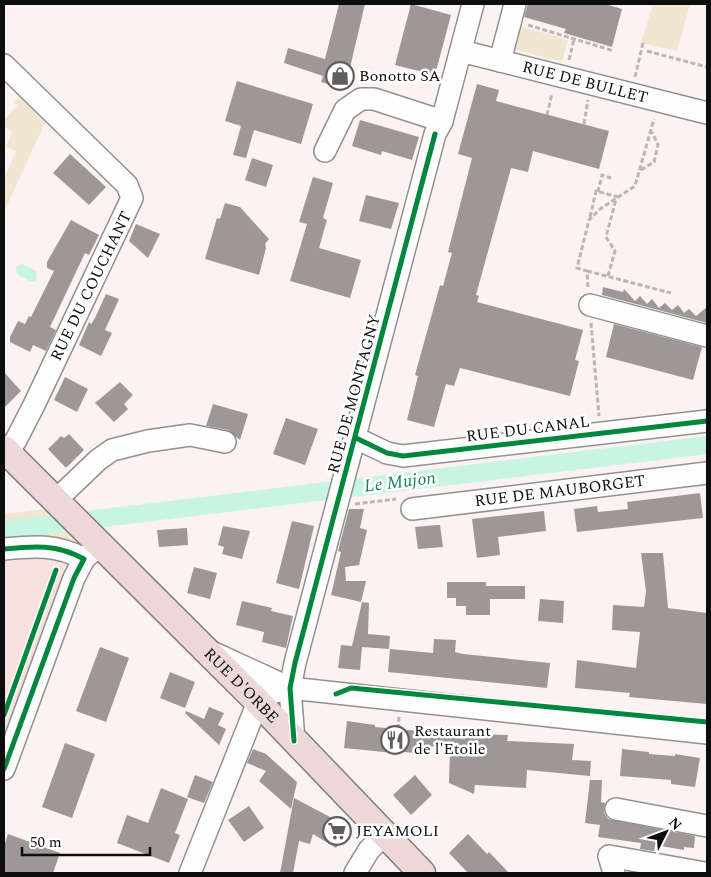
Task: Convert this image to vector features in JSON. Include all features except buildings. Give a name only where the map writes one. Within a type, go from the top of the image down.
[{"type":"main road","name":"RUE D'ORBE","points":[[6,450],[59,503],[91,546],[203,648],[258,702],[422,873]]},
{"type":"street","name":"RUE DE MONTAGNY","points":[[294,741],[290,688],[294,663],[344,506],[348,468],[435,134],[442,121],[473,4]]},
{"type":"street","points":[[500,61],[513,12]]},
{"type":"street","name":"RUE DE BULLET","points":[[461,52],[707,113]]},
{"type":"street","name":"RUE DU COUCHANT","points":[[4,65],[127,185],[132,198],[25,422],[6,450]]},
{"type":"street","points":[[325,150],[345,110],[361,99],[374,99],[442,121]]},
{"type":"street","points":[[590,305],[707,336]]},
{"type":"street","name":"RUE DU CANAL","points":[[356,438],[386,453],[404,456],[707,421]]},
{"type":"street","points":[[59,503],[98,460],[112,450],[148,441],[190,435],[225,442]]},
{"type":"street","name":"RUE DE MAUBORGET","points":[[406,504],[707,473]]},
{"type":"street","points":[[4,549],[55,548],[68,550],[91,546]]},
{"type":"street","points":[[4,769],[74,578],[91,546]]},
{"type":"street","points":[[203,648],[290,688],[707,733]]},
{"type":"street","points":[[190,873],[258,702],[269,694],[290,688]]},
{"type":"street","points":[[616,809],[707,826]]},
{"type":"street","points":[[355,873],[369,850],[384,835]]},
{"type":"street","points":[[614,873],[608,856],[704,873],[707,859]]},
{"type":"path","points":[[513,12],[574,39],[614,51]]},
{"type":"path","points":[[568,66],[574,39]]},
{"type":"path","points":[[633,83],[643,43]]},
{"type":"path","points":[[647,51],[707,67]]},
{"type":"path","points":[[547,114],[553,90]]},
{"type":"path","points":[[584,124],[590,92]]},
{"type":"path","points":[[589,220],[600,209],[635,186],[659,102]]},
{"type":"path","points":[[641,170],[654,162],[658,145],[651,131]]},
{"type":"path","points":[[611,178],[602,175],[598,192],[596,191],[577,268],[671,293]]},
{"type":"path","points":[[598,192],[618,198]]},
{"type":"path","points":[[608,276],[615,251],[606,237],[618,198]]},
{"type":"path","points":[[587,271],[595,395],[601,432]]},
{"type":"path","points":[[344,506],[406,504]]},
{"type":"path","points":[[398,729],[399,716]]},
{"type":"shaded area","points":[[653,4],[690,4],[677,51],[641,43]]},
{"type":"shaded area","points":[[516,25],[568,40],[562,62],[510,48]]},
{"type":"shaded area","points":[[24,92],[48,116],[4,212],[4,178],[16,151],[6,147],[12,133],[4,125],[4,120],[18,105],[14,102]]},
{"type":"shaded area","points":[[22,264],[37,272],[36,281],[31,282],[17,274],[16,267]]},
{"type":"shaded area","points":[[63,507],[100,544],[68,550],[4,549],[4,514]]},
{"type":"shaded area","points":[[100,544],[4,747],[4,549]]},
{"type":"waterway","name":"Le Mujon","points":[[4,530],[707,445]]},
{"type":"cycle path","points":[[294,741],[290,688],[295,663],[435,134]]},
{"type":"cycle path","points":[[356,438],[387,453],[403,456],[707,421]]},
{"type":"cycle path","points":[[4,549],[25,547],[55,548],[84,559],[74,578],[4,769]]},
{"type":"cycle path","points":[[4,715],[56,570]]},
{"type":"cycle path","points":[[336,694],[351,688],[707,722]]},
{"type":"place","name":"Bonotto SA","points":[[340,76]]},
{"type":"place","name":"Restaurant de l'Etoile","points":[[395,740]]},
{"type":"place","name":"JEYAMOLI","points":[[337,831]]}]
